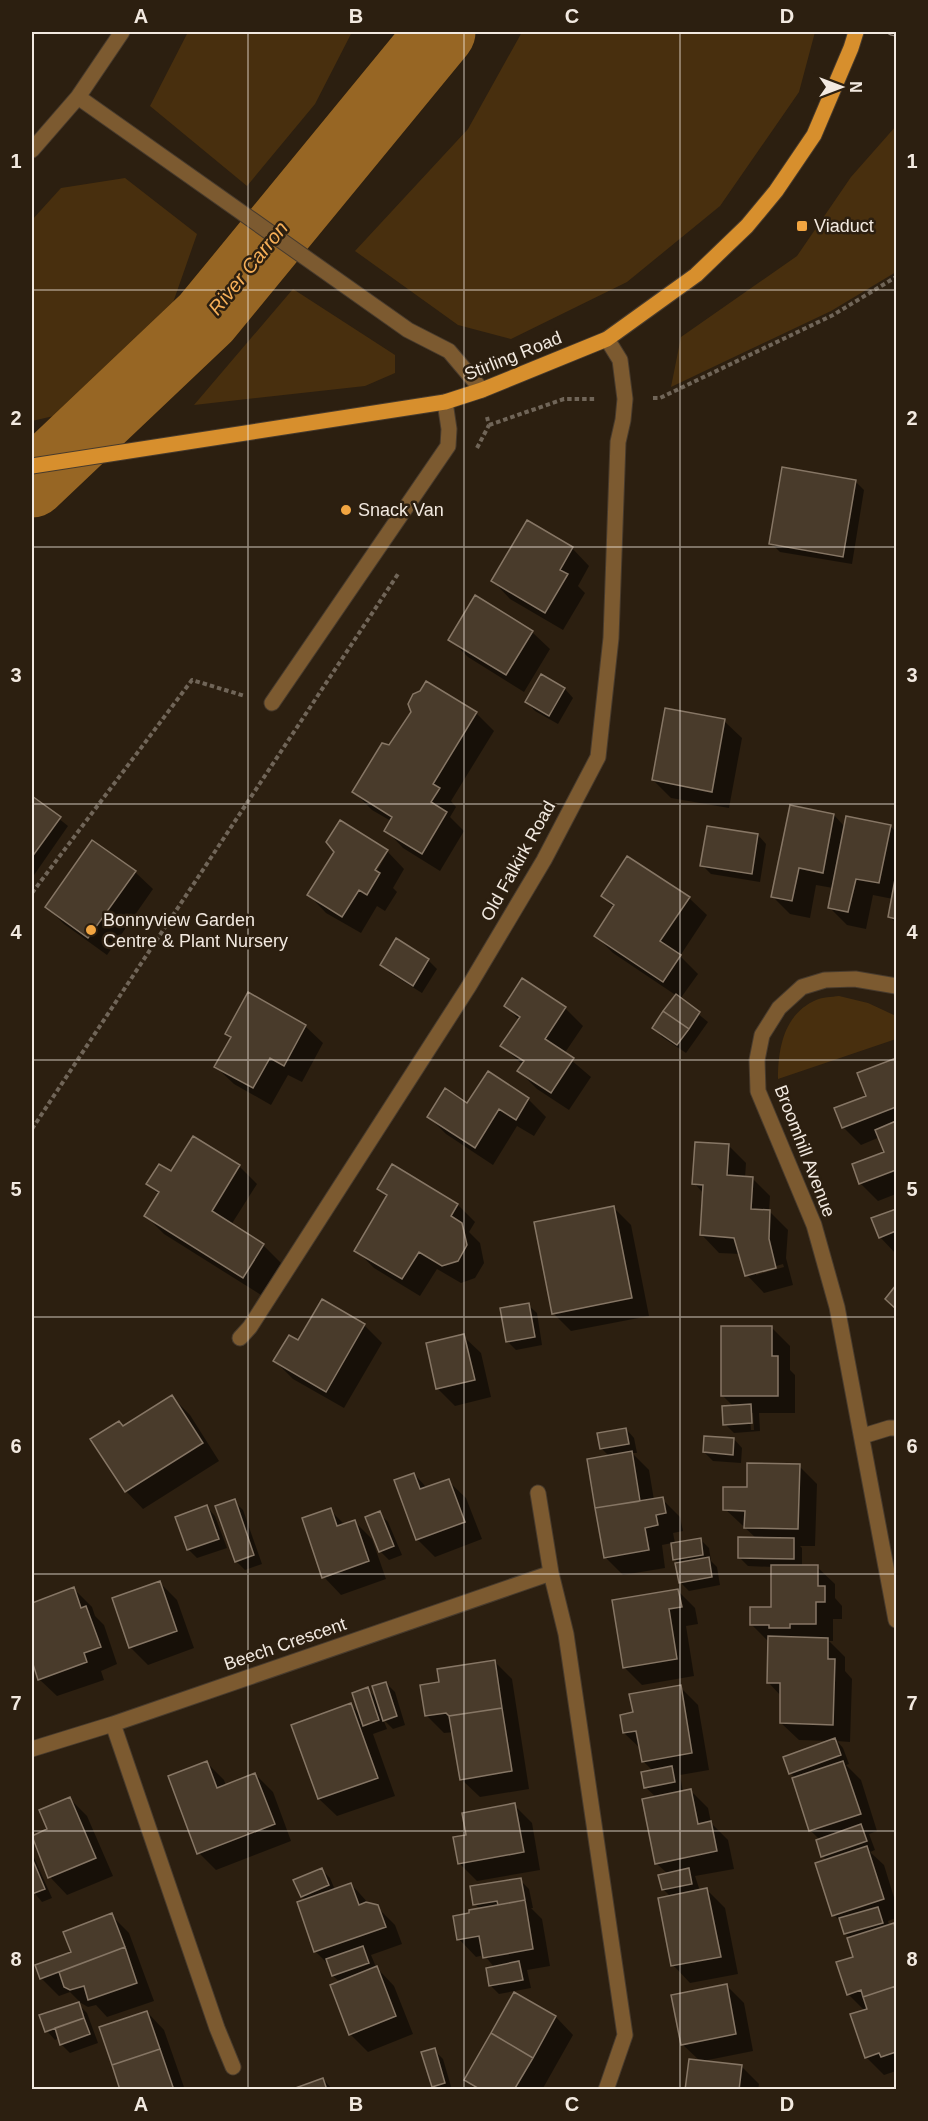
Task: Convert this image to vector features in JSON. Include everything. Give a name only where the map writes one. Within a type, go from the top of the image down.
[{"type":"main road","name":"Stirling Road","points":[[32,466],[445,402],[482,390],[607,339],[696,275],[747,226],[769,200],[814,135],[856,32]]},
{"type":"street","points":[[32,150],[78,97],[120,33]]},
{"type":"street","points":[[78,97],[408,330],[449,351],[482,390]]},
{"type":"street","name":"Old Falkirk Road","points":[[240,1338],[250,1327],[310,1236],[344,1179],[469,986],[544,860],[598,757],[611,638],[618,442],[624,420],[625,399],[620,360],[607,339]]},
{"type":"street","points":[[272,704],[448,446],[449,429],[445,402]]},
{"type":"street","name":"Broomhill Avenue","points":[[897,986],[855,979],[825,980],[802,987],[779,1008],[762,1035],[757,1060],[758,1091],[814,1225],[831,1286],[863,1436],[897,1620]]},
{"type":"street","points":[[863,1436],[889,1428],[897,1428]]},
{"type":"street","points":[[538,1493],[551,1573],[566,1634],[625,2035],[606,2090]]},
{"type":"street","name":"Beech Crescent","points":[[32,1749],[113,1724],[551,1573]]},
{"type":"street","points":[[113,1724],[217,2028],[233,2067]]},
{"type":"path","points":[[489,425],[564,399],[660,398],[833,315],[897,277]]},
{"type":"path","points":[[476,452],[489,425],[482,390]]},
{"type":"path","points":[[32,1129],[401,569]]},
{"type":"path","points":[[32,893],[192,680],[272,704]]},
{"type":"shaded area","points":[[188,32],[352,32],[315,104],[247,186],[150,106]]},
{"type":"shaded area","points":[[522,32],[815,32],[799,92],[720,206],[627,282],[511,339],[458,325],[355,251],[468,129]]},
{"type":"shaded area","points":[[896,126],[896,272],[831,311],[671,387],[681,337],[797,256],[851,177]]},
{"type":"shaded area","points":[[125,178],[197,234],[168,317],[71,412],[32,421],[32,220],[61,188]]},
{"type":"shaded area","points":[[293,289],[395,355],[395,373],[365,386],[194,405]]},
{"type":"shaded area","points":[[839,996],[868,1003],[896,1016],[896,1039],[778,1079],[779,1056],[790,1023],[805,1006],[816,1000]]},
{"type":"building","points":[[782,467],[856,480],[843,557],[769,544]]},
{"type":"building","points":[[527,520],[573,547],[560,570],[568,574],[545,613],[491,581]]},
{"type":"building","points":[[475,595],[533,631],[506,675],[448,640]]},
{"type":"building","points":[[541,674],[565,688],[549,716],[525,702]]},
{"type":"building","points":[[426,681],[477,712],[433,784],[440,788],[431,802],[447,812],[422,854],[384,831],[392,817],[352,792],[382,743],[389,745],[411,712],[408,704],[413,694],[420,691]]},
{"type":"building","points":[[665,708],[725,719],[712,792],[652,780]]},
{"type":"building","points":[[32,796],[61,817],[32,857]]},
{"type":"building","points":[[790,805],[834,814],[823,873],[799,868],[792,901],[771,897]]},
{"type":"building","points":[[846,816],[891,825],[879,883],[856,879],[848,912],[828,908]]},
{"type":"building","points":[[340,820],[388,850],[375,870],[380,873],[367,895],[359,890],[342,917],[307,895],[334,852],[326,842]]},
{"type":"building","points":[[707,826],[758,834],[752,874],[700,866]]},
{"type":"building","points":[[92,840],[136,871],[88,938],[45,907]]},
{"type":"building","points":[[627,856],[690,897],[660,941],[681,955],[663,982],[594,936],[614,905],[601,896]]},
{"type":"building","points":[[896,874],[896,919],[888,917]]},
{"type":"building","points":[[396,938],[429,959],[413,986],[380,965]]},
{"type":"building","points":[[522,978],[566,1007],[545,1039],[574,1058],[551,1093],[517,1071],[524,1061],[500,1046],[520,1017],[504,1006]]},
{"type":"building","points":[[248,992],[306,1025],[284,1066],[270,1058],[253,1088],[214,1067],[231,1037],[225,1034]]},
{"type":"building","points":[[676,994],[700,1012],[689,1029],[663,1011]]},
{"type":"building","points":[[663,1011],[689,1029],[677,1045],[652,1028]]},
{"type":"building","points":[[896,1058],[896,1107],[842,1128],[834,1108],[866,1096],[857,1073]]},
{"type":"building","points":[[488,1071],[529,1098],[516,1120],[499,1109],[475,1148],[427,1117],[445,1088],[467,1103]]},
{"type":"building","points":[[896,1121],[896,1170],[859,1184],[852,1164],[884,1152],[875,1130]]},
{"type":"building","points":[[193,1136],[240,1165],[212,1211],[264,1244],[243,1278],[144,1216],[159,1192],[146,1184],[159,1164],[171,1171]]},
{"type":"building","points":[[695,1142],[729,1144],[727,1175],[753,1177],[751,1209],[770,1210],[769,1239],[776,1268],[745,1276],[734,1238],[700,1235],[703,1185],[692,1184]]},
{"type":"building","points":[[392,1164],[458,1204],[451,1216],[462,1223],[467,1245],[458,1261],[442,1266],[419,1252],[402,1279],[354,1251],[387,1195],[377,1189]]},
{"type":"building","points":[[614,1206],[632,1298],[552,1314],[534,1222]]},
{"type":"building","points":[[896,1209],[896,1231],[879,1238],[871,1218]]},
{"type":"building","points":[[896,1285],[896,1309],[885,1299]]},
{"type":"building","points":[[322,1299],[365,1324],[326,1392],[273,1361],[289,1335],[298,1340]]},
{"type":"building","points":[[529,1303],[535,1337],[506,1342],[500,1308]]},
{"type":"building","points":[[721,1326],[772,1326],[772,1356],[778,1356],[778,1396],[721,1396]]},
{"type":"building","points":[[464,1334],[475,1380],[436,1389],[426,1343]]},
{"type":"building","points":[[172,1395],[203,1443],[125,1492],[90,1439],[119,1421],[123,1426]]},
{"type":"building","points":[[751,1404],[752,1423],[723,1425],[722,1406]]},
{"type":"building","points":[[626,1428],[629,1444],[600,1449],[597,1433]]},
{"type":"building","points":[[704,1436],[734,1438],[733,1455],[703,1452]]},
{"type":"building","points":[[632,1451],[640,1501],[595,1508],[587,1459]]},
{"type":"building","points":[[747,1463],[800,1464],[798,1529],[744,1528],[745,1511],[723,1510],[723,1487],[747,1487]]},
{"type":"building","points":[[414,1473],[420,1489],[449,1479],[465,1522],[416,1540],[394,1480]]},
{"type":"building","points":[[663,1497],[666,1513],[656,1515],[658,1525],[645,1528],[649,1550],[604,1558],[595,1508]]},
{"type":"building","points":[[235,1499],[254,1555],[235,1562],[215,1506]]},
{"type":"building","points":[[207,1505],[219,1539],[187,1550],[175,1517]]},
{"type":"building","points":[[331,1508],[337,1526],[355,1520],[369,1561],[322,1578],[302,1518]]},
{"type":"building","points":[[380,1511],[394,1546],[379,1552],[365,1517]]},
{"type":"building","points":[[738,1537],[794,1538],[794,1559],[738,1558]]},
{"type":"building","points":[[701,1538],[703,1555],[673,1560],[671,1543]]},
{"type":"building","points":[[709,1557],[712,1577],[679,1583],[675,1563]]},
{"type":"building","points":[[771,1565],[818,1565],[818,1586],[825,1586],[825,1602],[816,1602],[816,1624],[790,1624],[790,1628],[750,1625],[750,1607],[771,1607]]},
{"type":"building","points":[[160,1581],[177,1631],[129,1648],[112,1598]]},
{"type":"building","points":[[74,1587],[81,1608],[86,1606],[101,1647],[84,1653],[87,1662],[38,1680],[32,1661],[32,1603]]},
{"type":"building","points":[[678,1589],[682,1607],[669,1609],[677,1659],[623,1668],[612,1600]]},
{"type":"building","points":[[768,1636],[828,1638],[828,1659],[835,1659],[833,1725],[780,1723],[780,1683],[767,1683]]},
{"type":"building","points":[[495,1660],[502,1708],[449,1716],[446,1713],[425,1716],[420,1685],[439,1682],[437,1669]]},
{"type":"building","points":[[386,1682],[397,1716],[383,1721],[372,1686]]},
{"type":"building","points":[[681,1685],[692,1753],[642,1762],[636,1731],[623,1733],[620,1715],[633,1712],[629,1694]]},
{"type":"building","points":[[368,1687],[379,1720],[363,1726],[352,1693]]},
{"type":"building","points":[[351,1703],[378,1778],[318,1799],[291,1725]]},
{"type":"building","points":[[502,1708],[512,1771],[460,1780],[449,1716]]},
{"type":"building","points":[[835,1738],[841,1755],[789,1774],[783,1757]]},
{"type":"building","points":[[207,1761],[217,1788],[255,1773],[275,1824],[197,1854],[168,1776]]},
{"type":"building","points":[[843,1761],[861,1814],[809,1831],[792,1778]]},
{"type":"building","points":[[672,1766],[675,1782],[644,1788],[641,1772]]},
{"type":"building","points":[[691,1789],[698,1824],[711,1821],[717,1851],[655,1864],[642,1799]]},
{"type":"building","points":[[70,1797],[96,1858],[48,1878],[32,1836],[47,1829],[39,1810]]},
{"type":"building","points":[[515,1803],[524,1852],[458,1864],[453,1837],[466,1835],[462,1813]]},
{"type":"building","points":[[861,1824],[867,1841],[821,1857],[816,1840]]},
{"type":"building","points":[[867,1846],[884,1899],[832,1916],[815,1863]]},
{"type":"building","points":[[32,1858],[45,1889],[32,1894]]},
{"type":"building","points":[[322,1868],[329,1885],[301,1897],[293,1880]]},
{"type":"building","points":[[689,1868],[692,1884],[662,1890],[658,1875]]},
{"type":"building","points":[[521,1878],[525,1900],[498,1905],[497,1901],[473,1905],[470,1886]]},
{"type":"building","points":[[351,1883],[359,1905],[366,1902],[378,1905],[386,1927],[314,1952],[297,1902]]},
{"type":"building","points":[[707,1888],[721,1957],[671,1966],[658,1898]]},
{"type":"building","points":[[525,1900],[533,1949],[483,1958],[479,1936],[457,1940],[453,1916],[469,1913],[469,1910]]},
{"type":"building","points":[[878,1907],[883,1923],[844,1934],[839,1918]]},
{"type":"building","points":[[112,1913],[125,1947],[40,1979],[35,1965],[71,1952],[63,1932]]},
{"type":"building","points":[[894,1923],[896,1986],[863,1997],[861,1990],[847,1995],[836,1962],[853,1957],[847,1938]]},
{"type":"building","points":[[363,1946],[369,1963],[332,1976],[326,1959]]},
{"type":"building","points":[[125,1947],[137,1983],[88,2000],[84,1986],[70,1990],[64,1987],[59,1972]]},
{"type":"building","points":[[519,1961],[523,1980],[489,1986],[486,1968]]},
{"type":"building","points":[[377,1966],[396,2016],[349,2035],[330,1985]]},
{"type":"building","points":[[727,1984],[736,2034],[681,2045],[671,1995]]},
{"type":"building","points":[[896,1986],[896,2052],[881,2057],[879,2053],[865,2058],[850,2014],[867,2009],[863,1997]]},
{"type":"building","points":[[514,1992],[556,2016],[533,2058],[491,2033]]},
{"type":"building","points":[[79,2002],[84,2018],[45,2032],[39,2015]]},
{"type":"building","points":[[147,2011],[160,2049],[112,2065],[99,2027]]},
{"type":"building","points":[[84,2018],[90,2034],[60,2045],[55,2028]]},
{"type":"building","points":[[491,2033],[533,2058],[514,2090],[481,2090],[464,2080]]},
{"type":"building","points":[[435,2048],[445,2083],[432,2087],[421,2052]]},
{"type":"building","points":[[160,2049],[174,2090],[120,2090],[112,2065]]},
{"type":"building","points":[[689,2059],[742,2065],[739,2090],[685,2090]]},
{"type":"building","points":[[323,2078],[327,2090],[290,2090]]},
{"type":"waterway","name":"River Carron","points":[[32,483],[206,318],[441,32]]},
{"type":"railway","points":[[891,32],[896,33]]},
{"type":"place","name":"Viaduct","points":[[802,226]]},
{"type":"place","name":"Snack Van","points":[[346,510]]},
{"type":"place","name":"Bonnyview Garden Centre & Plant Nursery","points":[[91,930]]}]
